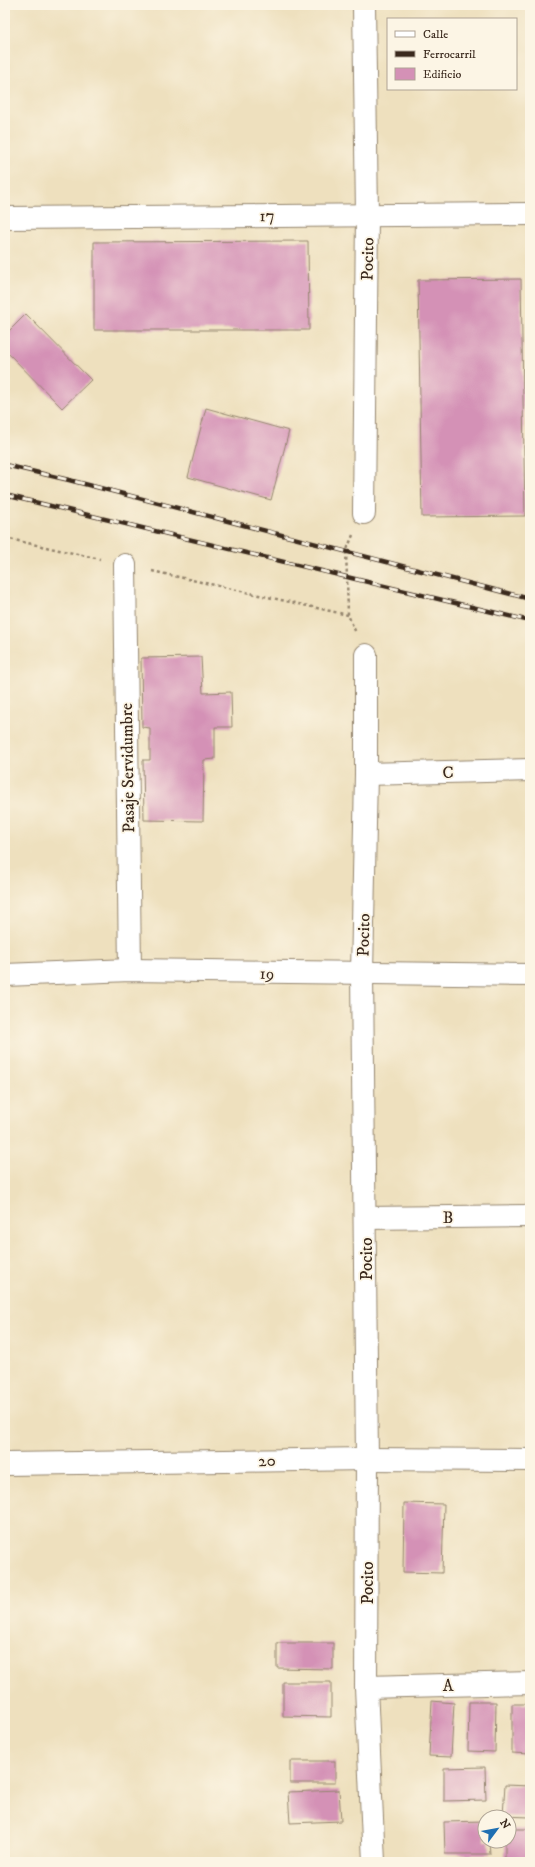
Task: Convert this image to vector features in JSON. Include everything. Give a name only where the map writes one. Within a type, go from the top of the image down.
[{"type":"street","name":"Pocito","points":[[364,5],[367,214],[364,513]]},
{"type":"street","name":"17","points":[[5,218],[367,214],[530,214]]},
{"type":"street","name":"Pasaje Servidumbre","points":[[125,565],[130,970]]},
{"type":"street","name":"Pocito","points":[[366,655],[366,774],[362,974],[366,1218],[366,1688],[374,1862]]},
{"type":"street","name":"C","points":[[366,774],[530,770]]},
{"type":"street","name":"19","points":[[5,975],[130,970],[530,975]]},
{"type":"street","name":"B","points":[[366,1218],[530,1216]]},
{"type":"street","name":"20","points":[[5,1464],[367,1459],[530,1460]]},
{"type":"street","name":"A","points":[[366,1688],[530,1683]]},
{"type":"path","points":[[364,513],[356,527],[346,552],[348,615],[366,655]]},
{"type":"path","points":[[5,538],[348,615]]},
{"type":"building","points":[[308,241],[309,330],[94,330],[94,242]]},
{"type":"building","points":[[521,279],[525,516],[422,517],[418,280]]},
{"type":"building","points":[[26,314],[91,380],[62,408],[5,350],[5,335]]},
{"type":"building","points":[[206,408],[289,431],[271,500],[188,477]]},
{"type":"building","points":[[201,657],[203,693],[231,692],[232,727],[215,727],[215,759],[204,760],[203,821],[144,820],[143,760],[150,760],[150,728],[142,727],[141,658]]},
{"type":"building","points":[[404,1503],[444,1504],[442,1573],[403,1572]]},
{"type":"building","points":[[277,1643],[333,1643],[333,1669],[277,1668]]},
{"type":"building","points":[[283,1682],[331,1682],[331,1717],[283,1716]]},
{"type":"building","points":[[432,1701],[454,1703],[451,1757],[429,1756]]},
{"type":"building","points":[[469,1702],[496,1702],[495,1752],[468,1751]]},
{"type":"building","points":[[512,1704],[530,1704],[530,1754],[512,1753]]},
{"type":"building","points":[[290,1761],[335,1761],[335,1783],[290,1783]]},
{"type":"building","points":[[485,1767],[486,1800],[444,1801],[444,1768]]},
{"type":"building","points":[[505,1785],[530,1786],[530,1817],[517,1817],[517,1809],[503,1809]]},
{"type":"building","points":[[339,1790],[341,1821],[290,1823],[288,1792]]},
{"type":"building","points":[[477,1821],[477,1849],[490,1849],[490,1854],[445,1854],[444,1822]]},
{"type":"building","points":[[517,1829],[530,1829],[530,1862],[505,1862],[505,1849],[517,1849]]},
{"type":"railway","points":[[5,465],[69,480],[530,599]]},
{"type":"railway","points":[[5,495],[530,621]]}]
